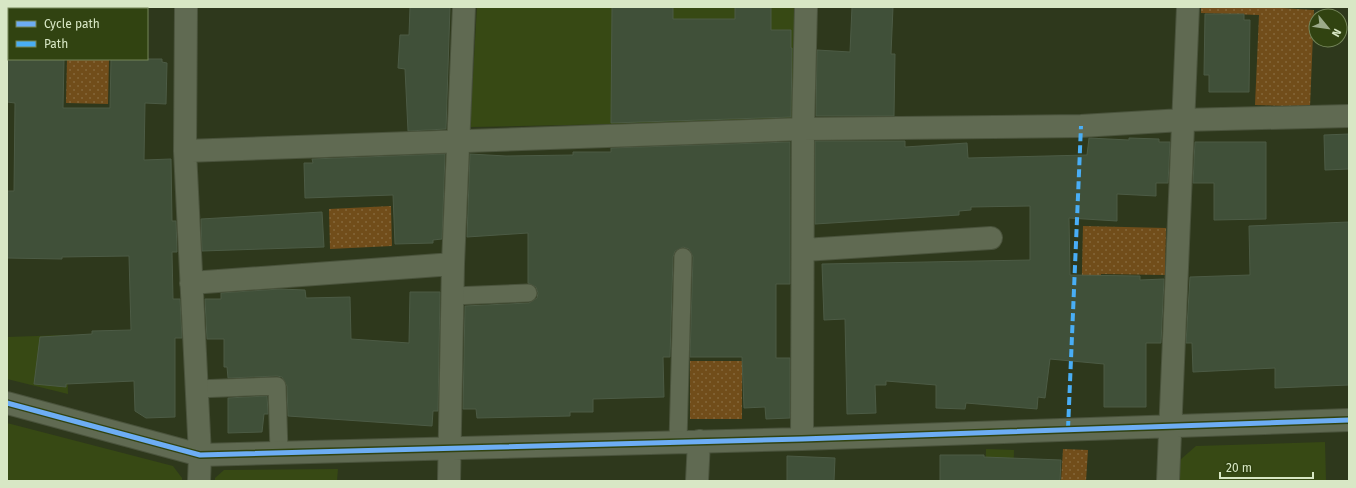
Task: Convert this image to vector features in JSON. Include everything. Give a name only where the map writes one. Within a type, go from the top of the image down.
[{"type":"street","points":[[186,7],[185,151],[200,454],[199,481]]},
{"type":"street","points":[[449,481],[453,264],[464,7]]},
{"type":"street","points":[[802,438],[804,250],[803,129],[806,7]]},
{"type":"street","points":[[1168,481],[1182,120],[1188,7]]},
{"type":"street","points":[[185,151],[459,140],[803,129],[1081,126],[1182,120],[1349,116]]},
{"type":"street","points":[[804,250],[991,238]]},
{"type":"street","points":[[191,283],[453,264]]},
{"type":"street","points":[[7,403],[200,454],[802,438],[1349,420]]},
{"type":"street","points":[[689,441],[697,481]]},
{"type":"lane","points":[[684,257],[689,441]]},
{"type":"lane","points":[[453,296],[528,293]]},
{"type":"lane","points":[[197,389],[277,386],[279,452]]},
{"type":"shaded area","points":[[477,7],[798,7],[798,120],[470,127]]},
{"type":"shaded area","points":[[1201,7],[1264,7],[1308,10],[1308,48],[1312,48],[1310,107],[1255,105],[1259,15],[1201,13]]},
{"type":"shaded area","points":[[67,60],[109,60],[108,104],[66,103]]},
{"type":"shaded area","points":[[391,206],[392,246],[330,249],[329,209]]},
{"type":"shaded area","points":[[1083,226],[1166,228],[1165,275],[1101,274],[1100,314],[1081,314]]},
{"type":"shaded area","points":[[66,335],[68,394],[7,379],[7,337]]},
{"type":"shaded area","points":[[690,361],[742,361],[742,419],[690,419]]},
{"type":"shaded area","points":[[7,423],[173,466],[182,478],[182,481],[7,481]]},
{"type":"shaded area","points":[[1325,442],[1326,481],[1179,481],[1180,460],[1196,446]]},
{"type":"shaded area","points":[[986,449],[1014,450],[1013,481],[985,481]]},
{"type":"shaded area","points":[[1063,449],[1088,450],[1086,481],[1061,481]]},
{"type":"shaded area","points":[[338,469],[337,481],[215,481],[215,478],[224,470]]},
{"type":"building","points":[[410,7],[450,7],[446,129],[408,131],[405,69],[398,68],[400,35],[409,35]]},
{"type":"building","points":[[612,7],[673,7],[673,19],[735,19],[735,7],[771,7],[771,30],[791,30],[791,117],[611,123]]},
{"type":"building","points":[[852,7],[893,7],[891,54],[895,54],[894,116],[816,116],[817,50],[850,52]]},
{"type":"building","points":[[1205,14],[1244,14],[1244,20],[1250,20],[1249,92],[1209,92],[1209,75],[1204,75]]},
{"type":"building","points":[[7,59],[64,60],[63,108],[110,108],[111,60],[162,59],[162,62],[167,63],[166,104],[145,103],[144,160],[171,159],[172,221],[176,221],[177,252],[172,252],[173,299],[180,299],[182,338],[175,338],[175,417],[146,418],[135,411],[134,381],[66,384],[66,387],[34,384],[40,337],[92,334],[92,331],[131,330],[129,256],[62,257],[62,259],[7,258],[7,191],[14,191],[15,103],[7,102]]},
{"type":"building","points":[[1349,134],[1349,169],[1325,170],[1324,135]]},
{"type":"building","points":[[1089,138],[1129,140],[1129,138],[1159,139],[1159,142],[1170,142],[1168,183],[1156,183],[1156,196],[1117,194],[1117,221],[1069,218],[1070,275],[1140,276],[1140,280],[1164,279],[1161,343],[1146,343],[1146,407],[1104,407],[1104,364],[1050,359],[1045,398],[1038,397],[1037,409],[966,403],[965,409],[936,408],[936,385],[886,381],[886,385],[875,385],[876,413],[847,414],[845,319],[824,320],[822,264],[1030,260],[1030,206],[971,207],[971,210],[959,211],[959,215],[815,224],[815,141],[905,141],[905,147],[967,143],[968,158],[1087,155]]},
{"type":"building","points":[[790,142],[790,284],[776,284],[776,358],[790,358],[790,418],[766,419],[765,407],[744,408],[742,357],[690,357],[693,257],[689,249],[683,247],[675,251],[673,257],[670,357],[663,357],[664,397],[593,399],[593,412],[570,412],[570,416],[477,418],[476,409],[463,409],[465,306],[529,303],[537,298],[538,293],[536,287],[528,283],[528,233],[467,237],[470,154],[506,156],[573,155],[573,152],[611,152],[611,148]]},
{"type":"building","points":[[1195,142],[1266,142],[1266,219],[1214,220],[1214,183],[1193,183]]},
{"type":"building","points":[[445,154],[442,239],[433,240],[433,243],[395,244],[393,195],[305,198],[304,163],[313,163],[312,159]]},
{"type":"building","points":[[322,212],[324,247],[202,251],[201,219]]},
{"type":"building","points":[[1349,222],[1349,385],[1275,388],[1275,368],[1193,372],[1192,343],[1186,343],[1190,277],[1250,275],[1249,226]]},
{"type":"building","points":[[280,289],[305,290],[306,298],[350,297],[351,339],[409,343],[410,292],[440,292],[438,411],[433,411],[432,426],[288,416],[287,386],[282,377],[228,378],[227,367],[224,367],[224,339],[207,339],[205,299],[221,299],[221,293]]},
{"type":"building","points":[[267,396],[268,414],[264,414],[262,432],[228,433],[228,398]]},
{"type":"building","points":[[940,455],[984,455],[984,457],[1061,460],[1060,481],[940,481]]},
{"type":"building","points":[[787,456],[835,458],[834,481],[787,481]]},
{"type":"marked path","points":[[1068,429],[1081,126]]},
{"type":"cycle path","points":[[7,403],[200,455],[802,439],[1349,420]]}]
